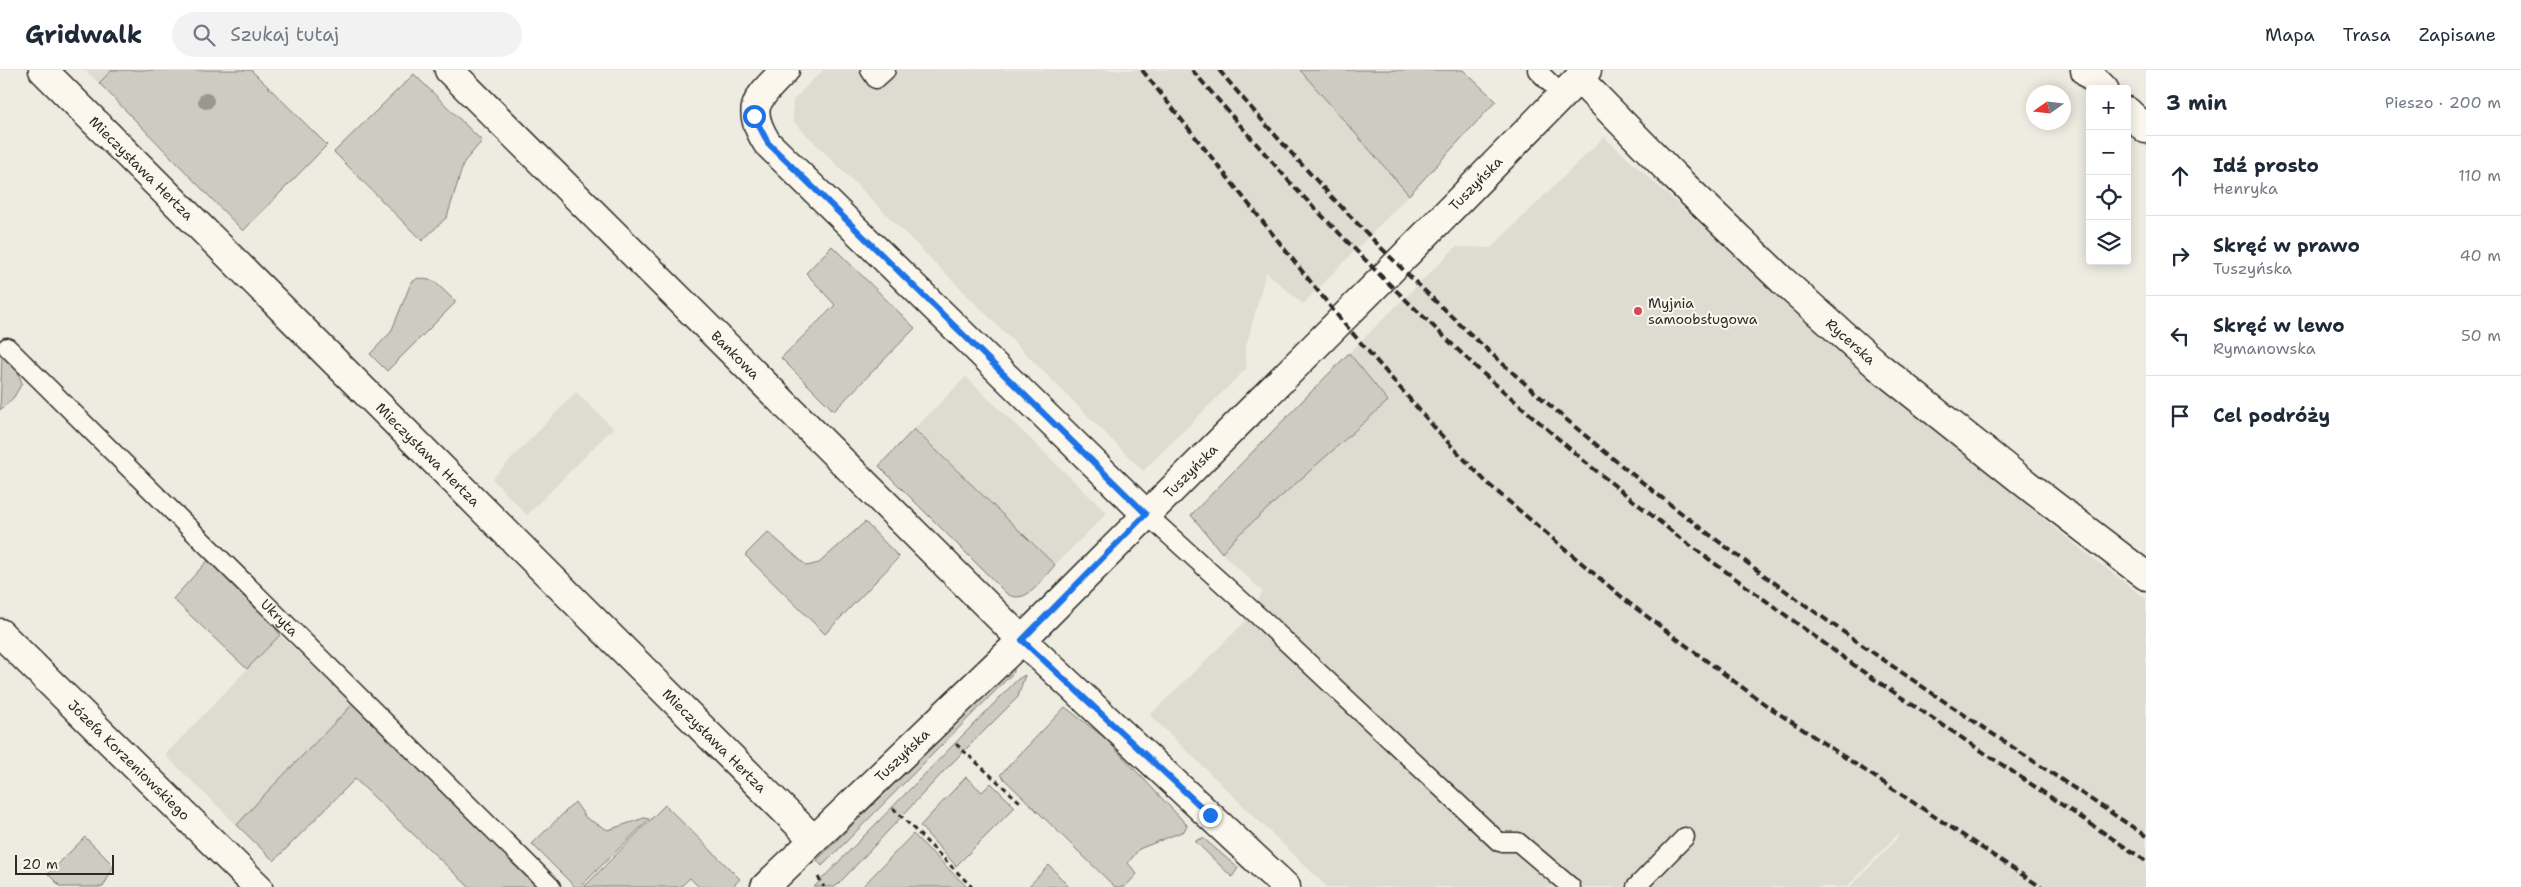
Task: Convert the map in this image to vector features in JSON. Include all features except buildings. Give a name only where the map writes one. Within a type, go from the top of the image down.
[{"type":"street","name":"Mieczysława Hertza","points":[[43,70],[813,839]]},
{"type":"street","name":"Bankowa","points":[[448,70],[1022,640],[1286,887]]},
{"type":"street","points":[[785,70],[756,102],[754,116],[768,143],[1146,514]]},
{"type":"street","points":[[2085,70],[2100,85]]},
{"type":"street","name":"Tuszyńska","points":[[765,887],[1022,640],[1387,274],[1576,81]]},
{"type":"street","name":"Rycerska","points":[[1576,81],[1783,281],[1878,366],[2035,491],[2146,576]]},
{"type":"street","points":[[2131,115],[2146,129]]},
{"type":"street","name":"Józefa Korzeniowskiego","points":[[0,633],[258,887]]},
{"type":"lane","points":[[870,70],[876,79],[886,70]]},
{"type":"lane","points":[[1537,70],[1576,81]]},
{"type":"lane","name":"Ukryta","points":[[7,347],[551,887]]},
{"type":"lane","points":[[1146,514],[1265,622],[1498,842],[1518,842],[1571,887]]},
{"type":"lane","points":[[1636,887],[1685,837]]},
{"type":"path","points":[[952,740],[1020,802]]},
{"type":"path","points":[[888,804],[972,887]]},
{"type":"path","points":[[818,877],[824,887]]},
{"type":"shaded area","points":[[85,70],[112,70],[99,83]]},
{"type":"shaded area","points":[[112,70],[251,70],[327,145],[243,231],[99,83]]},
{"type":"shaded area","points":[[823,70],[1300,70],[1409,195],[1303,304],[1266,272],[1245,350],[1247,368],[1143,471],[793,121],[793,100]]},
{"type":"shaded area","points":[[1300,70],[1463,70],[1496,101],[1409,195]]},
{"type":"shaded area","points":[[414,74],[482,141],[464,162],[447,217],[422,241],[334,152]]},
{"type":"shaded area","points":[[1604,137],[1867,375],[2082,550],[2146,599],[2146,887],[1850,887],[1893,843],[1902,830],[1847,887],[1327,887],[1150,715],[1245,622],[1263,592],[1222,553],[1237,536],[1388,401],[1349,353],[1456,247],[1491,248]]},
{"type":"shaded area","points":[[832,246],[915,328],[834,411],[781,358],[835,305],[806,273]]},
{"type":"shaded area","points":[[418,278],[434,281],[456,302],[387,371],[370,354],[391,332],[411,283]]},
{"type":"shaded area","points":[[2,353],[17,370],[22,383],[14,397],[0,410]]},
{"type":"shaded area","points":[[1349,353],[1388,401],[1237,536],[1222,553],[1191,515]]},
{"type":"shaded area","points":[[966,377],[1107,513],[1055,565],[914,429]]},
{"type":"shaded area","points":[[576,392],[613,428],[527,515],[492,479]]},
{"type":"shaded area","points":[[914,429],[1055,565],[1028,594],[1014,597],[1007,594],[879,466]]},
{"type":"shaded area","points":[[865,522],[899,557],[825,634],[745,555],[768,532],[807,566],[819,563]]},
{"type":"shaded area","points":[[209,559],[270,620],[280,635],[247,669],[173,599]]},
{"type":"shaded area","points":[[280,635],[353,704],[237,825],[165,755]]},
{"type":"shaded area","points":[[1014,666],[1014,672],[822,866],[817,860]]},
{"type":"shaded area","points":[[1025,675],[1018,697],[945,770],[846,876],[835,887],[814,887],[1018,679]]},
{"type":"shaded area","points":[[353,704],[541,887],[469,887],[355,779],[274,861],[237,825]]},
{"type":"shaded area","points":[[1065,707],[1105,738],[1187,825],[1184,831],[1139,849],[1128,863],[1137,874],[1125,887],[1115,887],[1000,775]]},
{"type":"shaded area","points":[[966,777],[982,792],[991,783],[1015,807],[956,866],[920,826]]},
{"type":"shaded area","points":[[575,802],[586,818],[608,830],[644,818],[649,819],[580,887],[575,887],[532,844]]},
{"type":"shaded area","points":[[665,805],[740,879],[732,887],[699,887],[690,878],[680,887],[584,887]]},
{"type":"shaded area","points":[[913,834],[967,887],[862,887]]},
{"type":"shaded area","points":[[85,837],[114,866],[103,887],[61,887],[48,874]]},
{"type":"shaded area","points":[[1203,838],[1238,868],[1232,877],[1195,841]]},
{"type":"shaded area","points":[[1049,865],[1069,887],[1029,886]]},
{"type":"railway","points":[[1142,70],[1341,320],[1441,435],[1488,484],[1629,603],[1766,705],[2041,887]]},
{"type":"railway","points":[[1192,70],[1294,187],[1383,278],[1478,369],[1584,461],[1680,538],[1862,671],[2146,861]]},
{"type":"railway","points":[[1219,70],[1276,136],[1396,262],[1523,382],[1589,439],[1657,494],[1777,585],[1934,694],[2146,836]]},
{"type":"place","name":"Myjnia samoobsługowa","points":[[1638,311]]},
{"type":"route","points":[[754,116],[768,143],[1146,514],[1022,640],[1210,815]]}]
